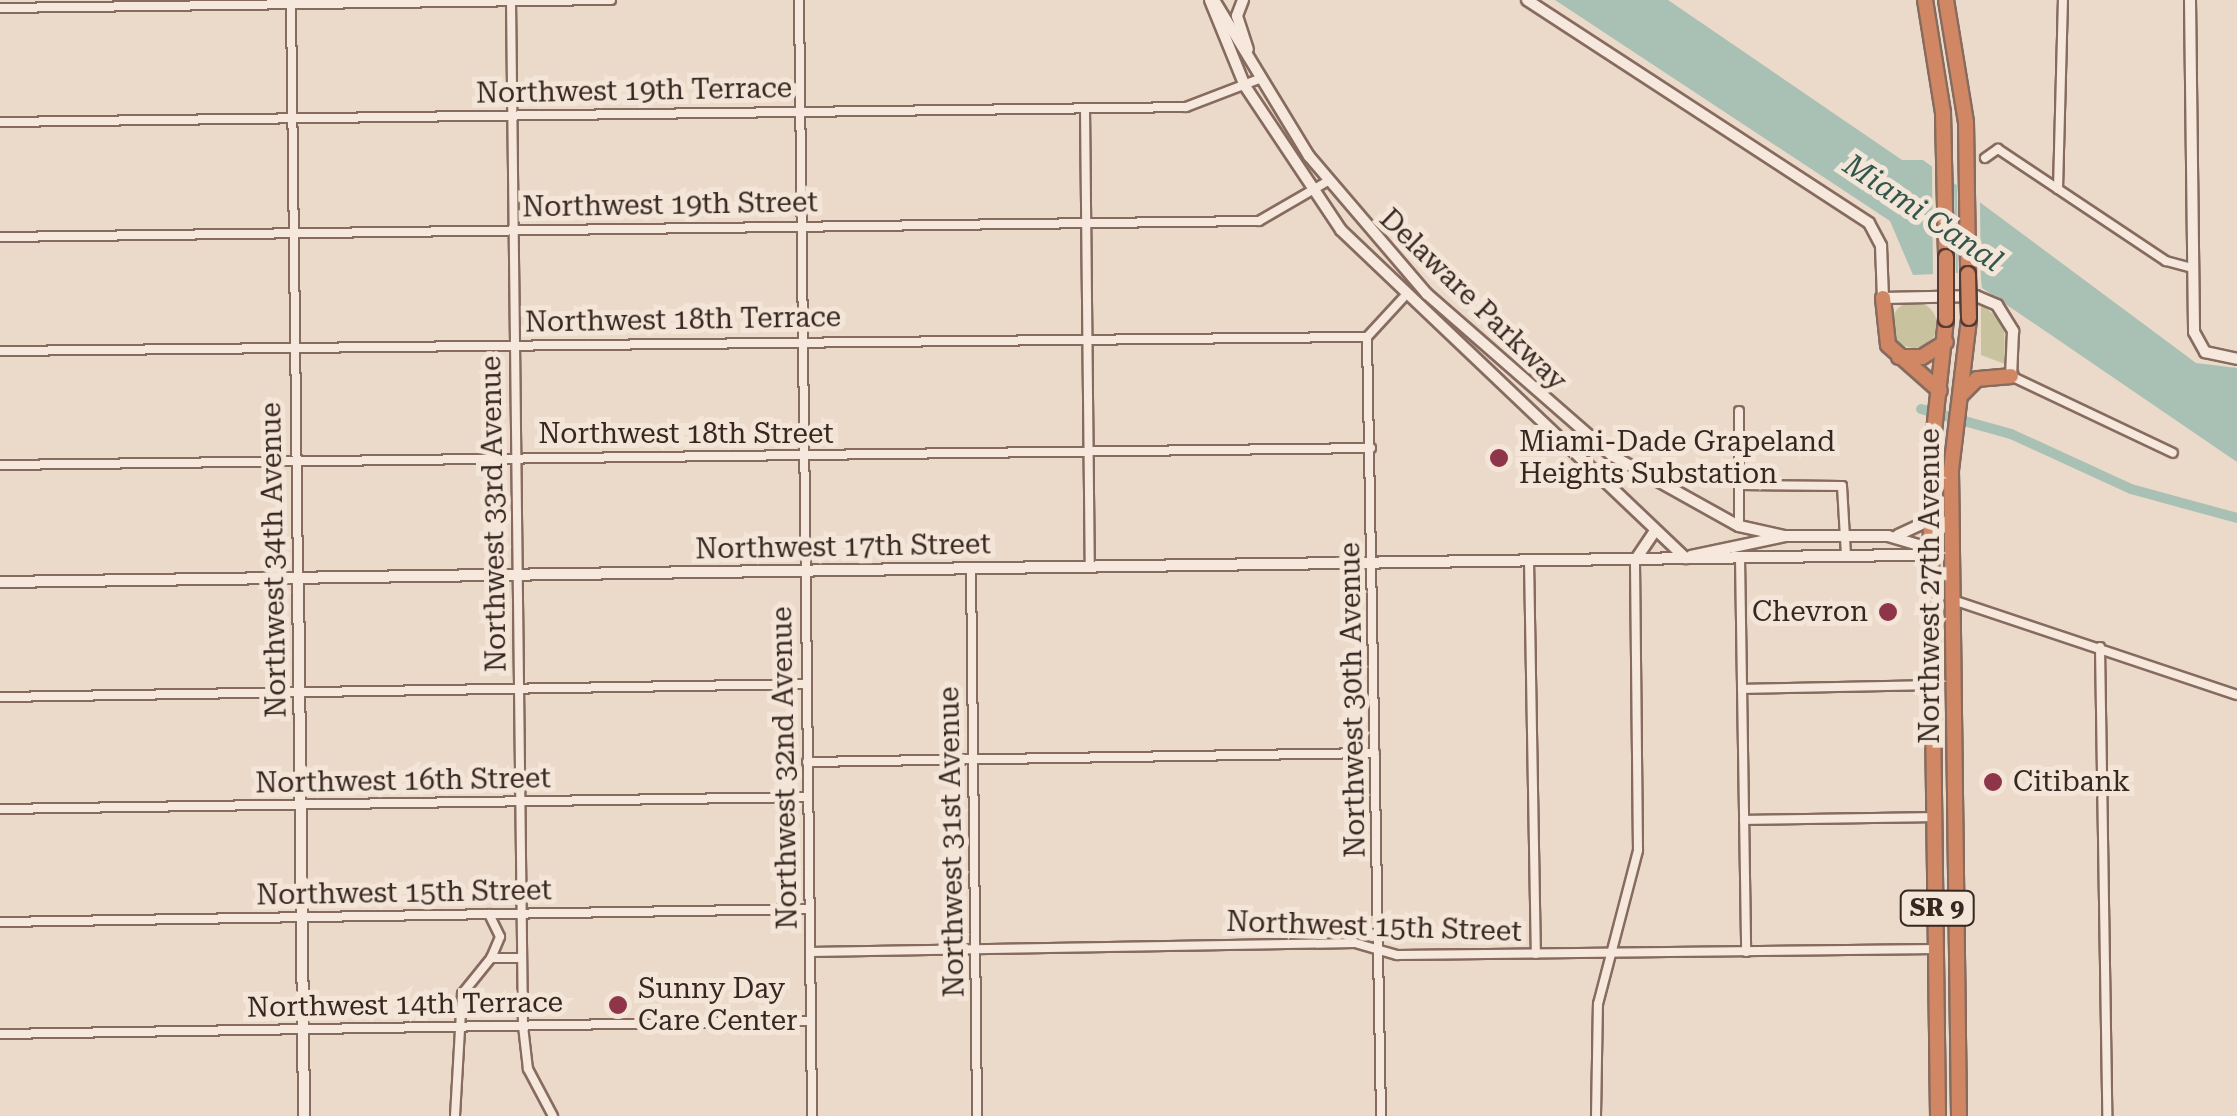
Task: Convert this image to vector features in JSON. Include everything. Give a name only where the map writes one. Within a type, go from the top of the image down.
[{"type":"highway","name":"Northwest 27th Avenue","points":[[1925,0],[1945,146],[1946,342],[1932,440],[1931,519],[1938,1116]]},
{"type":"highway","name":"Northwest 27th Avenue","points":[[1946,0],[1967,147],[1968,352],[1952,443],[1959,1116]]},
{"type":"highway","points":[[1883,298],[1886,338],[1898,356],[1940,391]]},
{"type":"highway","points":[[1898,356],[1922,357],[1946,342]]},
{"type":"highway","points":[[1968,352],[1983,369],[2012,376]]},
{"type":"highway","points":[[1961,394],[1972,381],[2012,376]]},
{"type":"highway","points":[[1932,549],[1953,575]]},
{"type":"highway","points":[[1932,686],[1954,705]]},
{"type":"highway","points":[[1934,786],[1955,805]]},
{"type":"highway","points":[[1935,817],[1956,841]]},
{"type":"street","points":[[0,8],[611,0]]},
{"type":"street","name":"Northwest 32nd Avenue","points":[[799,0],[812,1116]]},
{"type":"street","name":"Delaware Parkway","points":[[1212,0],[1328,181],[1427,294],[1565,419],[1739,526],[1786,536]]},
{"type":"street","name":"Delaware Parkway","points":[[1212,0],[1245,86],[1312,194],[1403,298],[1686,558]]},
{"type":"street","points":[[1243,0],[1237,19],[1252,60]]},
{"type":"street","points":[[1526,0],[1869,222],[1881,246],[1883,298],[1991,301],[2013,331],[2012,376],[2174,454]]},
{"type":"street","points":[[2058,190],[2063,0]]},
{"type":"street","points":[[2190,0],[2193,268],[2198,344],[2237,359]]},
{"type":"street","name":"Northwest 33rd Avenue","points":[[511,2],[523,1026],[528,1069],[554,1113]]},
{"type":"street","name":"Northwest 34th Avenue","points":[[291,4],[304,1116]]},
{"type":"street","name":"Northwest 19th Terrace","points":[[0,122],[1196,107],[1262,78]]},
{"type":"street","points":[[1085,108],[1090,566]]},
{"type":"street","points":[[1985,158],[1995,148],[2166,261],[2193,268]]},
{"type":"street","name":"Northwest 19th Street","points":[[0,237],[1267,220],[1328,181]]},
{"type":"street","points":[[1366,337],[1403,298]]},
{"type":"street","name":"Northwest 18th Terrace","points":[[0,351],[1366,337]]},
{"type":"street","name":"Northwest 30th Avenue","points":[[1366,337],[1372,448],[1380,1116]]},
{"type":"street","points":[[1739,410],[1739,526]]},
{"type":"street","name":"Northwest 18th Street","points":[[0,464],[1372,448]]},
{"type":"street","points":[[1740,486],[1842,486],[1846,556]]},
{"type":"street","points":[[1888,536],[1932,549],[1952,508]]},
{"type":"street","points":[[1888,536],[1931,519]]},
{"type":"street","points":[[1596,1116],[1597,1013],[1638,850],[1635,559],[1655,530]]},
{"type":"street","name":"Northwest 17th Street","points":[[1686,558],[1786,536],[1888,536]]},
{"type":"street","name":"Northwest 17th Street","points":[[0,582],[1740,558],[1932,549]]},
{"type":"street","points":[[1740,558],[1746,952]]},
{"type":"street","points":[[1529,560],[1536,954]]},
{"type":"street","name":"Northwest 31st Avenue","points":[[971,567],[977,1116]]},
{"type":"street","points":[[1953,600],[2237,695]]},
{"type":"street","points":[[2100,647],[2107,1116]]},
{"type":"street","points":[[0,696],[806,684]]},
{"type":"street","points":[[1742,689],[1932,686]]},
{"type":"street","points":[[807,762],[1376,754]]},
{"type":"street","name":"Northwest 16th Street","points":[[0,809],[807,797]]},
{"type":"street","points":[[1744,820],[1935,817]]},
{"type":"street","name":"Northwest 15th Street","points":[[0,922],[809,909]]},
{"type":"street","points":[[455,1116],[454,1027],[465,986],[492,958],[500,937],[489,914]]},
{"type":"street","name":"Northwest 15th Street","points":[[810,952],[1378,950],[1536,954],[1937,949]]},
{"type":"street","points":[[492,958],[522,958]]},
{"type":"street","name":"Northwest 14th Terrace","points":[[0,1034],[811,1021]]},
{"type":"shaded area","points":[[1914,302],[1930,309],[1937,325],[1930,341],[1914,348],[1898,341],[1891,325],[1898,309]]},
{"type":"shaded area","points":[[1981,304],[2004,323],[2005,364],[1981,355]]},
{"type":"water","name":"Miami Canal","points":[[1555,0],[1668,0],[1902,160],[1923,160],[2196,363],[2237,368],[2237,462],[1982,288],[1980,272],[1913,275],[1890,221]]},
{"type":"pier","points":[[1932,164],[1954,182],[1956,278],[1933,279]]},
{"type":"pier","points":[[1957,183],[1980,200],[1981,293],[1976,277],[1958,278]]},
{"type":"waterway","points":[[1921,409],[2011,434],[2131,489],[2237,518]]},
{"type":"place","name":"Miami-Dade Grapeland Heights Substation","points":[[1499,458]]},
{"type":"place","name":"Chevron","points":[[1888,612]]},
{"type":"place","name":"Citibank","points":[[1993,782]]},
{"type":"place","name":"Sunny Day Care Center","points":[[618,1005]]}]
